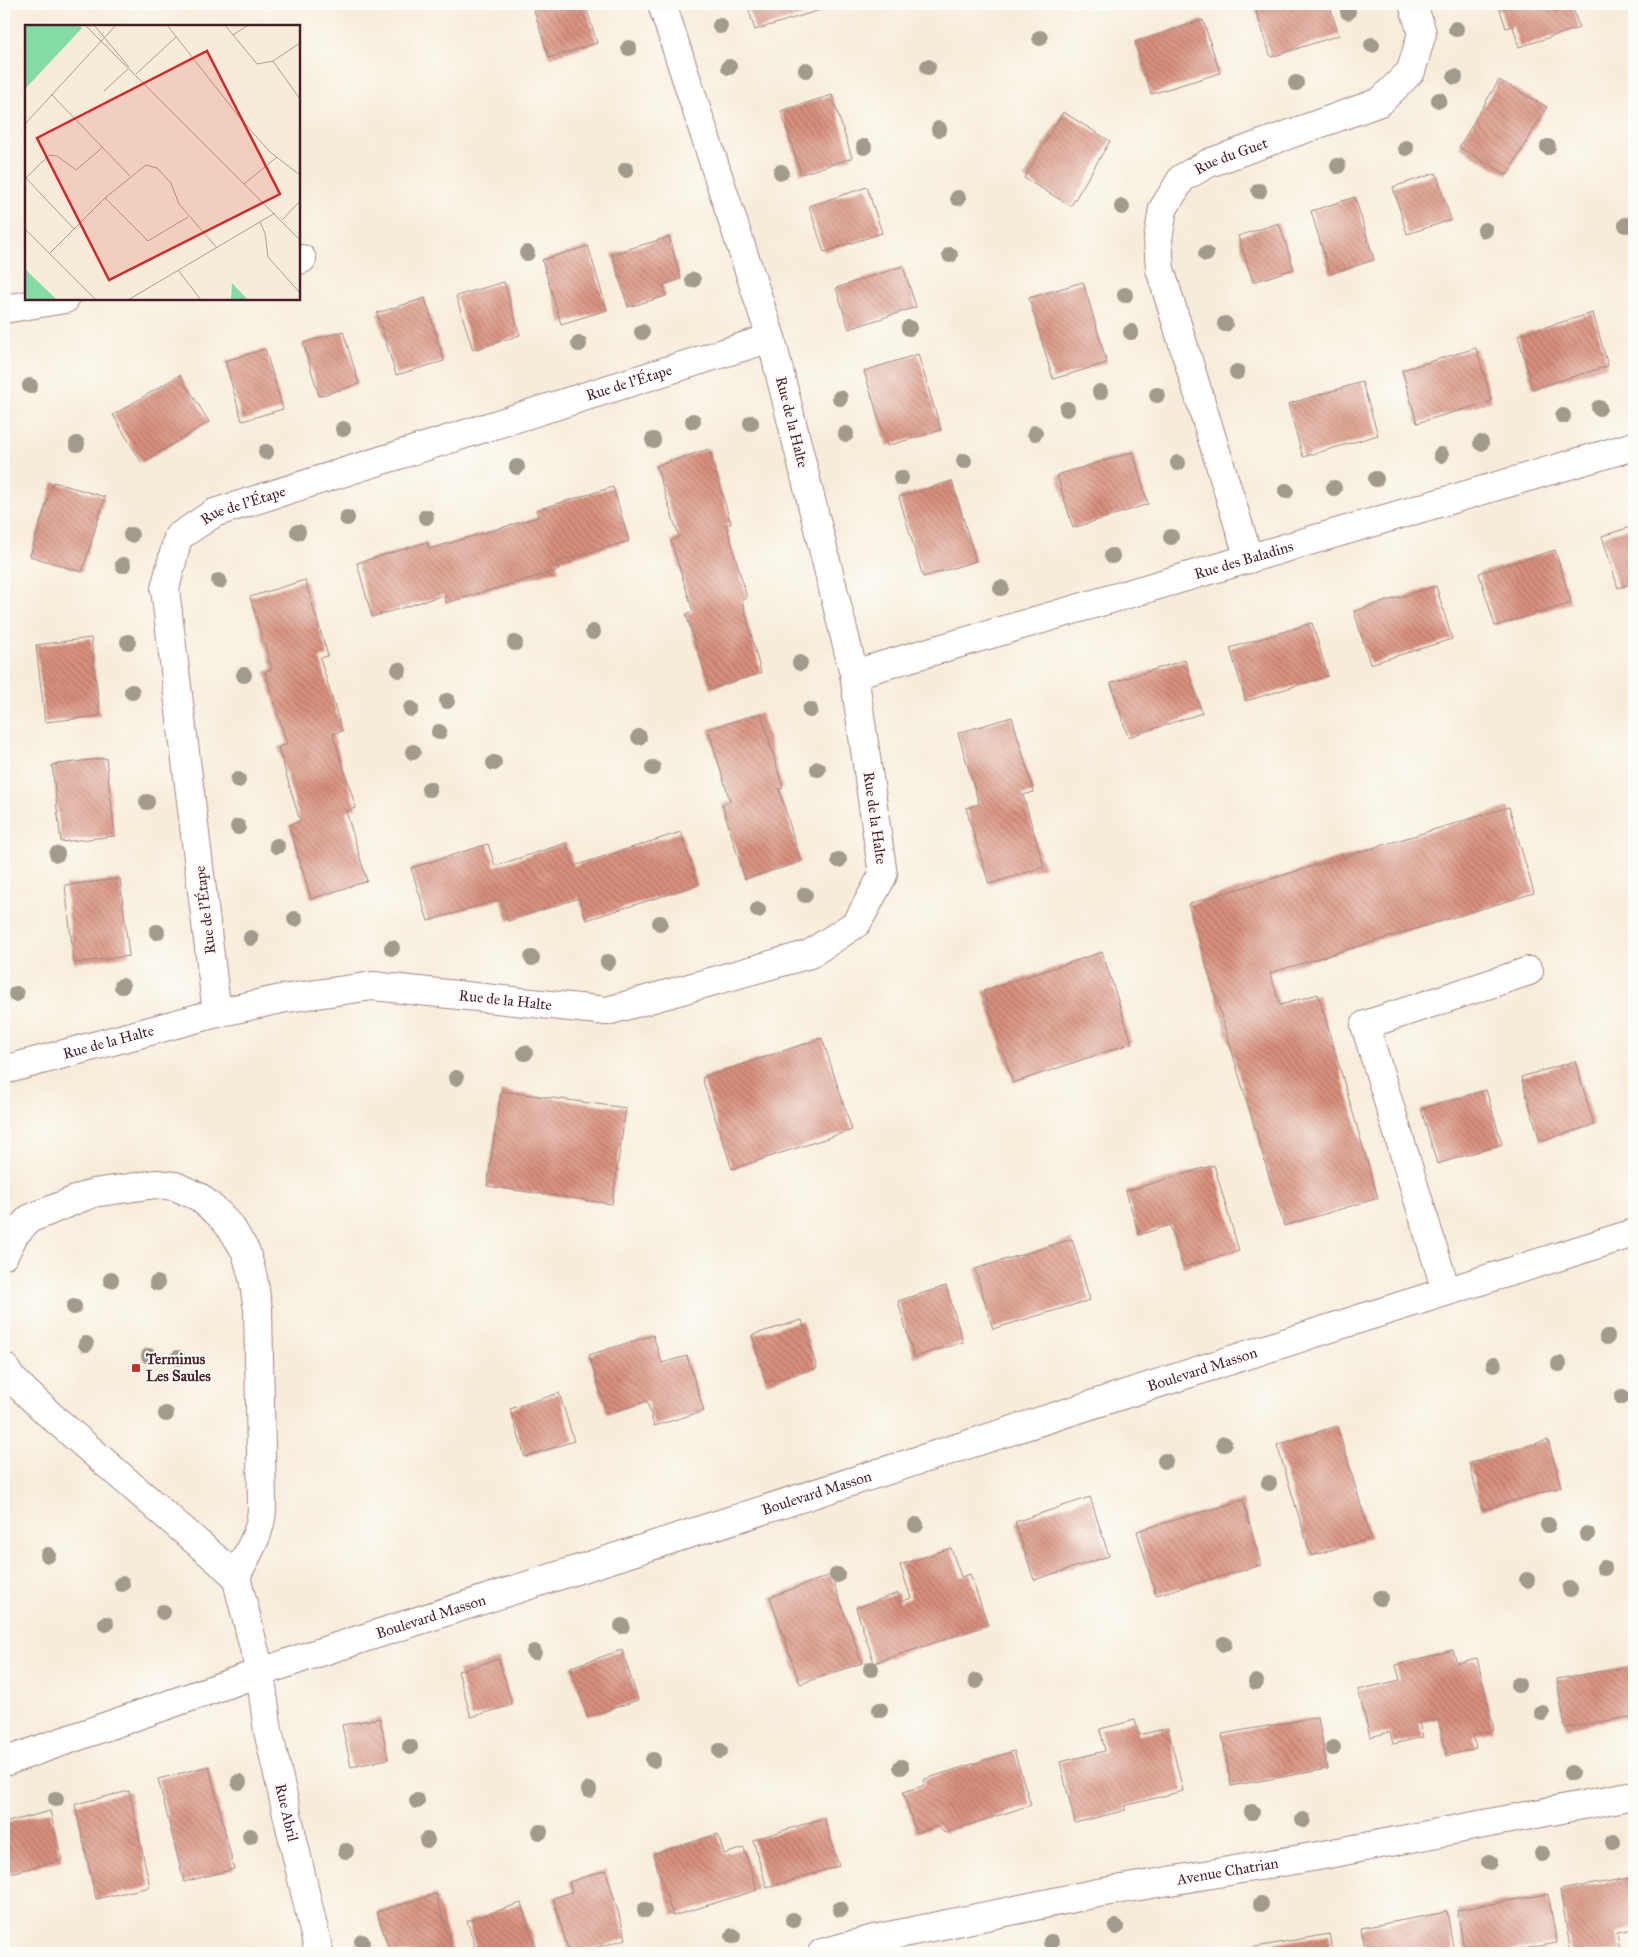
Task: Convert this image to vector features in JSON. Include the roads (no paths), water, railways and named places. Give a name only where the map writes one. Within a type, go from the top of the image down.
[{"type":"street","name":"Rue de la Halte","points":[[4,1070],[217,1013],[281,999],[373,986],[607,1011],[810,954],[857,923],[883,874],[854,674],[771,338],[662,4]]},
{"type":"street","name":"Rue du Guet","points":[[1249,559],[1160,269],[1158,239],[1163,209],[1182,178],[1209,163],[1380,102],[1411,71],[1422,33],[1412,4]]},
{"type":"street","points":[[4,308],[59,300]]},
{"type":"street","name":"Rue de l'Étape","points":[[217,1013],[165,589],[178,537],[214,513],[771,338]]},
{"type":"street","name":"Rue des Baladins","points":[[854,674],[1634,446]]},
{"type":"street","points":[[1446,1291],[1365,1025],[1529,971]]},
{"type":"street","points":[[4,1255],[14,1235],[35,1216],[94,1193],[156,1184],[175,1186],[199,1197],[219,1214],[232,1229],[246,1252],[258,1309],[262,1502],[262,1518],[256,1539],[236,1576],[49,1414],[12,1379],[4,1367]]},
{"type":"street","name":"Boulevard Masson","points":[[4,1762],[260,1672],[1446,1291],[1634,1234]]},
{"type":"street","name":"Rue Abril","points":[[236,1576],[260,1672],[268,1731],[319,1953]]},
{"type":"street","name":"Avenue Chatrian","points":[[822,1953],[874,1938],[1098,1893],[1318,1856],[1634,1795]]},
{"type":"place","name":"Terminus Les Saules","points":[[136,1368]]}]
